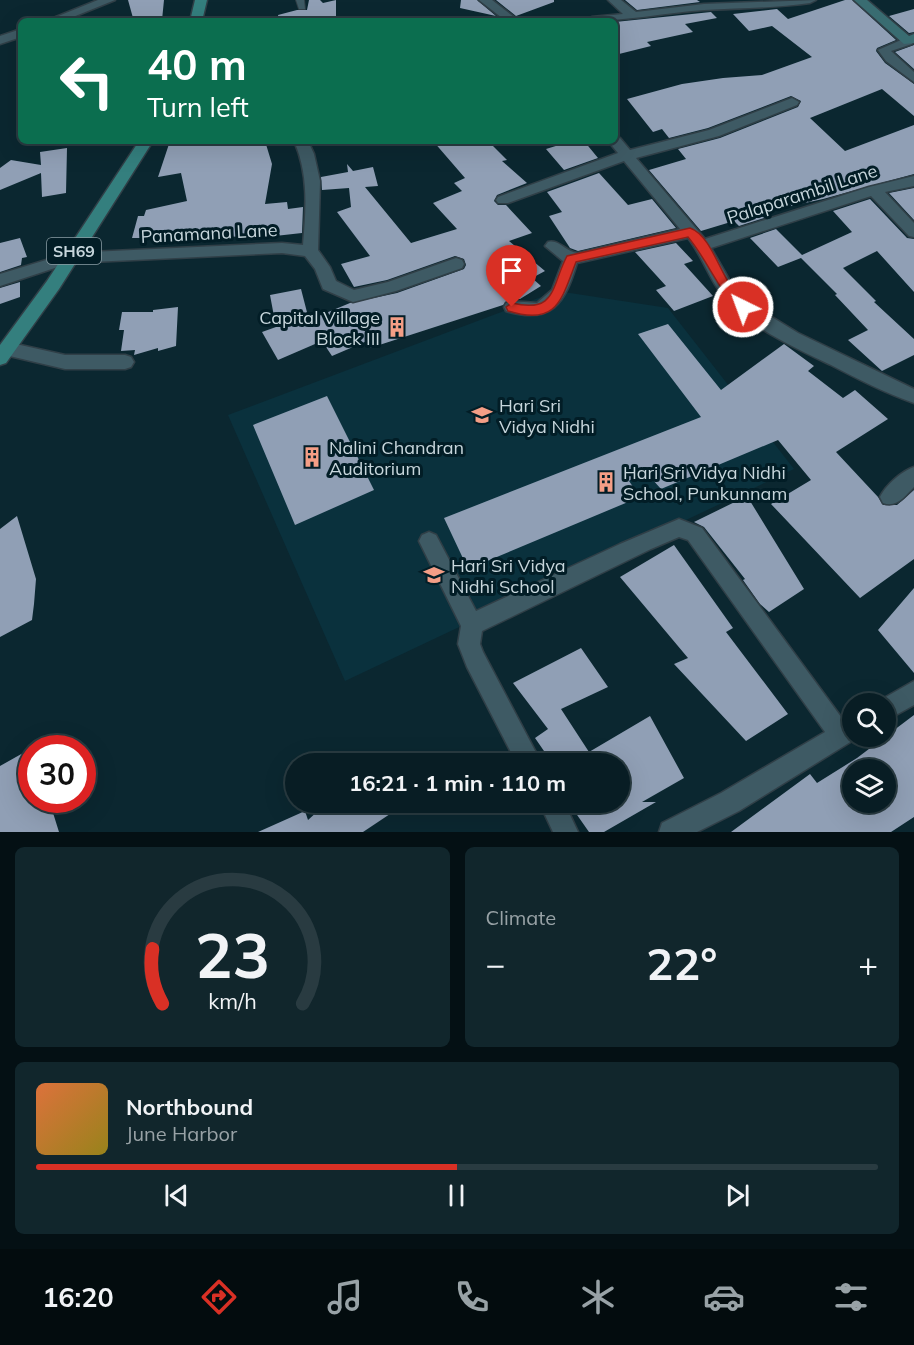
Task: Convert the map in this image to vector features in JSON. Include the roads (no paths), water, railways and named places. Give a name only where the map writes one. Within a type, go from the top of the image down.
[{"type":"main road","points":[[197,18],[201,0]]},
{"type":"main road","name":"SH69","points":[[3,354],[144,144]]},
{"type":"street","points":[[60,18],[109,0]]},
{"type":"street","points":[[485,0],[509,18]]},
{"type":"street","points":[[614,0],[632,15]]},
{"type":"street","points":[[612,18],[701,3],[768,5],[810,0]]},
{"type":"street","points":[[860,0],[911,39]]},
{"type":"street","points":[[0,40],[18,34]]},
{"type":"street","points":[[911,39],[884,50],[914,78]]},
{"type":"street","points":[[503,200],[606,161],[714,133],[792,102]]},
{"type":"street","points":[[302,144],[313,178],[314,207],[310,251],[322,267],[329,285],[353,296],[390,287],[456,264]]},
{"type":"street","points":[[617,144],[702,245],[727,290],[743,307],[792,339],[886,385],[914,396]]},
{"type":"street","name":"Palaparambil Lane","points":[[702,245],[874,190],[914,180]]},
{"type":"street","points":[[874,190],[914,232]]},
{"type":"street","points":[[553,246],[571,258],[690,232]]},
{"type":"street","name":"Panamana Lane","points":[[0,280],[69,258],[282,248],[310,251]]},
{"type":"street","points":[[512,307],[528,312],[547,307],[555,300],[571,258]]},
{"type":"street","points":[[3,354],[65,362],[125,362]]},
{"type":"street","points":[[890,497],[914,475]]},
{"type":"street","points":[[472,625],[580,571],[679,528],[695,534],[842,726]]},
{"type":"street","points":[[429,541],[472,625],[469,644],[475,659],[524,753]]},
{"type":"street","points":[[896,703],[914,692]]},
{"type":"street","points":[[671,832],[730,802],[842,736]]},
{"type":"street","points":[[556,813],[566,832]]},
{"type":"place","name":"Capital Village Block III","points":[[397,327]]},
{"type":"place","name":"Hari Sri Vidya Nidhi","points":[[482,415]]},
{"type":"place","name":"Nalini Chandran Auditorium","points":[[312,457]]},
{"type":"place","name":"Hari Sri Vidya Nidhi School, Punkunnam","points":[[606,482]]},
{"type":"place","name":"Hari Sri Vidya Nidhi School","points":[[434,575]]}]
